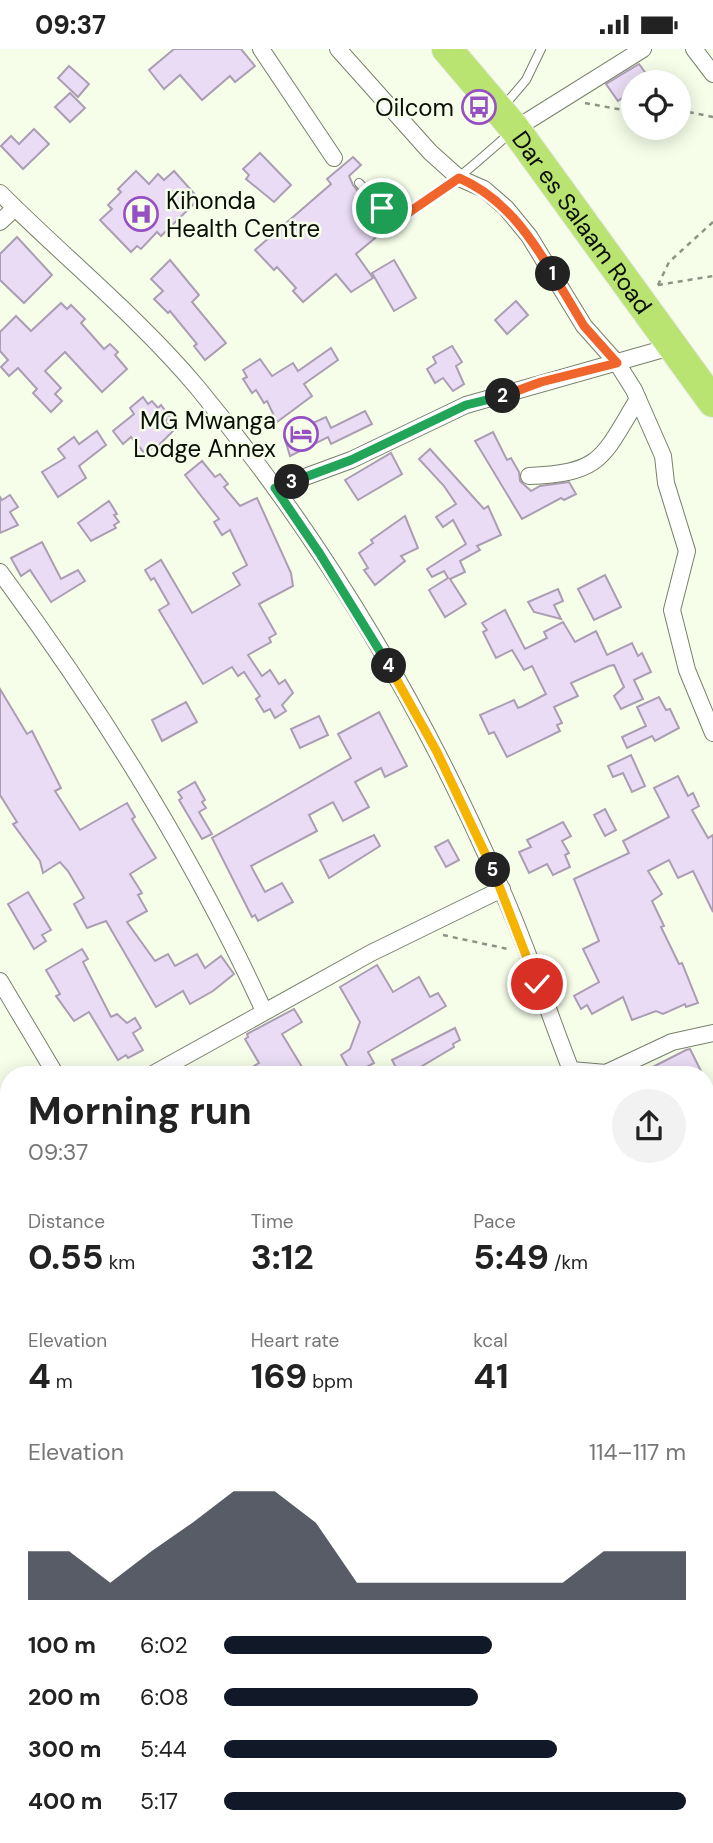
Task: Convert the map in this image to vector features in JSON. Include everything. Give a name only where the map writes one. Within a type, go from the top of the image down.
[{"type":"highway","name":"Dar es Salaam Road","points":[[447,49],[508,120],[713,402]]},
{"type":"street","points":[[261,49],[334,158]]},
{"type":"street","points":[[338,49],[430,152],[459,178],[484,189],[506,208],[529,236],[584,326],[617,363],[638,399],[663,456],[666,483],[687,551],[672,610],[687,670],[713,733]]},
{"type":"street","points":[[508,120],[565,98],[643,49]]},
{"type":"street","points":[[694,49],[713,74]]},
{"type":"street","points":[[0,193],[177,366],[275,488],[320,554],[404,691],[437,752],[502,889],[569,1066]]},
{"type":"street","points":[[0,222],[15,208]]},
{"type":"street","points":[[275,488],[351,460],[466,405],[674,347]]},
{"type":"street","points":[[529,476],[562,474],[585,469],[612,442],[638,399]]},
{"type":"street","points":[[0,572],[6,590],[95,709],[166,820],[232,942],[264,1011]]},
{"type":"street","points":[[167,1066],[264,1011],[502,889]]},
{"type":"street","points":[[0,981],[49,1066]]},
{"type":"street","points":[[621,1066],[673,1042],[713,1033]]},
{"type":"lane","points":[[359,183],[382,208],[396,216],[408,213],[459,178],[508,120],[541,49]]},
{"type":"path","points":[[565,98],[598,107],[621,110]]},
{"type":"path","points":[[691,112],[713,117]]},
{"type":"path","points":[[713,222],[669,262],[657,285],[713,276]]},
{"type":"path","points":[[418,930],[525,953]]},
{"type":"building","points":[[174,49],[241,49],[255,66],[235,82],[230,76],[202,100],[180,75],[164,89],[149,70]]},
{"type":"building","points":[[639,64],[643,70],[629,70]]},
{"type":"building","points":[[69,66],[89,84],[78,97],[58,78]]},
{"type":"building","points":[[621,75],[621,99],[618,101],[606,84]]},
{"type":"building","points":[[70,93],[85,108],[70,122],[55,107]]},
{"type":"building","points":[[34,129],[49,144],[23,169],[1,146],[11,136],[19,144]]},
{"type":"building","points":[[260,153],[291,185],[274,202],[246,179],[249,175],[243,169]]},
{"type":"building","points":[[353,157],[361,165],[349,176],[353,185],[387,228],[356,254],[373,278],[351,292],[336,274],[303,302],[293,291],[296,288],[277,267],[274,270],[255,250],[331,184],[327,179]]},
{"type":"building","points":[[136,171],[149,184],[158,174],[164,180],[174,171],[199,199],[161,236],[157,232],[141,249],[137,246],[131,252],[100,220],[112,209],[108,205],[121,192],[118,189]]},
{"type":"building","points":[[17,237],[52,275],[24,303],[0,280],[0,254]]},
{"type":"building","points":[[170,260],[199,295],[192,302],[226,343],[205,360],[194,346],[197,344],[170,311],[168,313],[154,299],[163,291],[151,279]]},
{"type":"building","points":[[394,260],[416,298],[394,311],[372,273]]},
{"type":"building","points":[[516,301],[528,315],[507,334],[495,320]]},
{"type":"building","points":[[61,303],[67,309],[71,305],[85,319],[81,323],[104,349],[110,344],[118,352],[115,355],[127,369],[102,392],[65,352],[45,371],[61,388],[55,394],[62,401],[51,412],[33,393],[37,389],[18,368],[9,376],[1,367],[8,360],[0,351],[0,332],[16,316],[31,331]]},
{"type":"building","points":[[452,346],[462,362],[456,366],[464,384],[453,391],[443,378],[435,383],[427,369],[436,363],[433,357]]},
{"type":"building","points":[[331,348],[338,360],[304,384],[312,396],[277,422],[267,401],[264,403],[256,390],[252,393],[243,379],[247,377],[243,370],[260,359],[272,376],[293,363],[298,371]]},
{"type":"building","points":[[143,397],[148,404],[152,401],[158,408],[161,405],[170,417],[165,421],[173,431],[155,449],[153,447],[145,454],[131,437],[123,444],[113,431],[134,414],[130,408]]},
{"type":"building","points":[[365,411],[372,424],[331,444],[328,437],[290,456],[284,436],[326,417],[331,428]]},
{"type":"building","points":[[97,431],[106,445],[79,466],[86,478],[58,497],[42,472],[65,458],[58,449],[74,437],[79,444]]},
{"type":"building","points":[[493,432],[507,460],[511,458],[519,472],[520,481],[531,491],[540,486],[569,482],[576,494],[564,500],[561,498],[522,519],[475,441]]},
{"type":"building","points":[[430,449],[484,509],[488,506],[501,535],[477,546],[480,550],[460,561],[465,572],[450,579],[466,604],[445,617],[429,590],[448,578],[444,571],[432,577],[427,569],[466,544],[453,520],[443,527],[436,517],[456,504],[444,486],[419,459]]},
{"type":"building","points":[[391,453],[402,474],[358,500],[345,480]]},
{"type":"building","points":[[202,461],[215,477],[220,474],[228,484],[224,487],[240,506],[257,498],[291,573],[293,586],[259,604],[276,634],[269,638],[271,642],[248,655],[262,676],[270,670],[279,684],[285,680],[293,693],[282,705],[286,711],[275,718],[270,709],[264,712],[256,699],[260,696],[244,672],[238,676],[232,667],[203,684],[159,610],[169,604],[154,578],[151,580],[145,570],[161,560],[192,613],[240,585],[233,573],[247,565],[230,530],[222,535],[214,522],[219,519],[185,475]]},
{"type":"building","points":[[10,495],[18,507],[10,512],[18,525],[0,533],[0,497],[2,500]]},
{"type":"building","points":[[109,501],[119,522],[114,525],[116,528],[91,541],[78,523]]},
{"type":"building","points":[[405,516],[418,548],[401,556],[405,561],[375,585],[364,570],[368,568],[359,553],[373,543],[371,540]]},
{"type":"building","points":[[42,542],[61,579],[78,570],[85,581],[51,602],[30,570],[21,576],[11,558]]},
{"type":"building","points":[[605,575],[621,607],[594,620],[578,589]]},
{"type":"building","points":[[558,589],[563,601],[554,605],[561,619],[534,612],[528,602]]},
{"type":"building","points":[[505,610],[525,649],[547,638],[544,632],[563,622],[575,642],[596,631],[607,655],[632,643],[638,656],[642,653],[651,672],[634,680],[643,699],[621,709],[614,696],[624,687],[614,665],[609,666],[571,683],[578,696],[554,707],[562,723],[557,725],[560,731],[507,757],[494,732],[489,734],[480,715],[514,700],[518,708],[546,694],[532,666],[524,670],[512,650],[496,658],[483,632],[487,630],[482,623]]},
{"type":"building","points":[[0,689],[27,734],[32,731],[61,788],[55,791],[80,830],[127,803],[135,817],[132,819],[156,858],[130,874],[142,893],[138,895],[147,911],[127,922],[155,961],[168,954],[175,966],[197,954],[205,968],[221,956],[234,974],[213,991],[190,1004],[183,991],[156,1007],[106,921],[87,928],[74,904],[84,898],[68,871],[60,862],[43,873],[40,861],[13,824],[17,822],[0,795]]},
{"type":"building","points":[[659,697],[666,710],[670,709],[679,728],[655,741],[652,736],[627,748],[622,737],[646,726],[637,707]]},
{"type":"building","points":[[186,702],[197,722],[162,741],[152,720]]},
{"type":"building","points":[[379,712],[407,766],[385,777],[381,768],[355,782],[369,807],[343,821],[333,802],[309,815],[317,831],[251,866],[265,892],[282,883],[293,902],[258,921],[255,915],[252,917],[212,838],[351,758],[338,734]]},
{"type":"building","points":[[319,716],[328,735],[300,748],[291,729]]},
{"type":"building","points":[[631,755],[645,786],[632,792],[623,773],[613,777],[608,766]]},
{"type":"building","points":[[678,776],[688,796],[693,793],[699,806],[692,810],[708,838],[713,835],[713,912],[693,871],[678,878],[669,860],[648,871],[662,894],[652,901],[664,926],[661,927],[679,964],[682,963],[698,1003],[686,1007],[685,1004],[663,1014],[656,1011],[632,1020],[623,997],[592,1014],[587,1005],[581,1009],[574,996],[599,982],[583,949],[599,941],[574,879],[629,853],[623,841],[669,817],[654,788]]},
{"type":"building","points":[[195,782],[205,800],[202,802],[206,808],[199,812],[212,834],[202,839],[179,800],[182,798],[178,792]]},
{"type":"building","points":[[605,809],[616,830],[605,836],[594,815]]},
{"type":"building","points":[[563,822],[571,836],[562,841],[569,853],[565,855],[570,867],[553,875],[547,864],[529,873],[519,852],[531,847],[527,840]]},
{"type":"building","points":[[374,835],[380,846],[329,878],[320,860]]},
{"type":"building","points":[[448,840],[459,860],[446,867],[435,847]]},
{"type":"building","points":[[28,892],[51,930],[42,935],[46,941],[34,949],[8,904]]},
{"type":"building","points":[[82,949],[88,959],[83,962],[111,1017],[117,1014],[127,1023],[135,1018],[141,1028],[133,1033],[143,1050],[128,1058],[126,1055],[118,1060],[89,1012],[74,1021],[56,996],[60,994],[46,970]]},
{"type":"building","points":[[377,965],[393,992],[419,977],[430,997],[438,993],[446,1006],[368,1052],[374,1063],[368,1066],[347,1066],[341,1055],[350,1049],[360,1022],[340,987]]},
{"type":"building","points":[[294,1009],[302,1022],[282,1034],[301,1066],[254,1066],[259,1063],[245,1039],[247,1034]]},
{"type":"building","points":[[455,1028],[460,1040],[453,1044],[454,1047],[422,1066],[395,1066],[392,1060]]},
{"type":"building","points":[[690,1049],[698,1066],[655,1066]]},
{"type":"place","name":"Oilcom","points":[[479,107]]},
{"type":"place","name":"Kihonda Health Centre","points":[[141,214]]},
{"type":"place","name":"MG Mwanga Lodge Annex","points":[[301,434]]},
{"type":"route","points":[[382,208],[396,216],[408,213],[459,178],[484,189],[506,208],[529,236],[584,326],[617,363],[466,405],[351,460],[275,488],[361,620],[437,752],[502,889],[537,984]]}]
